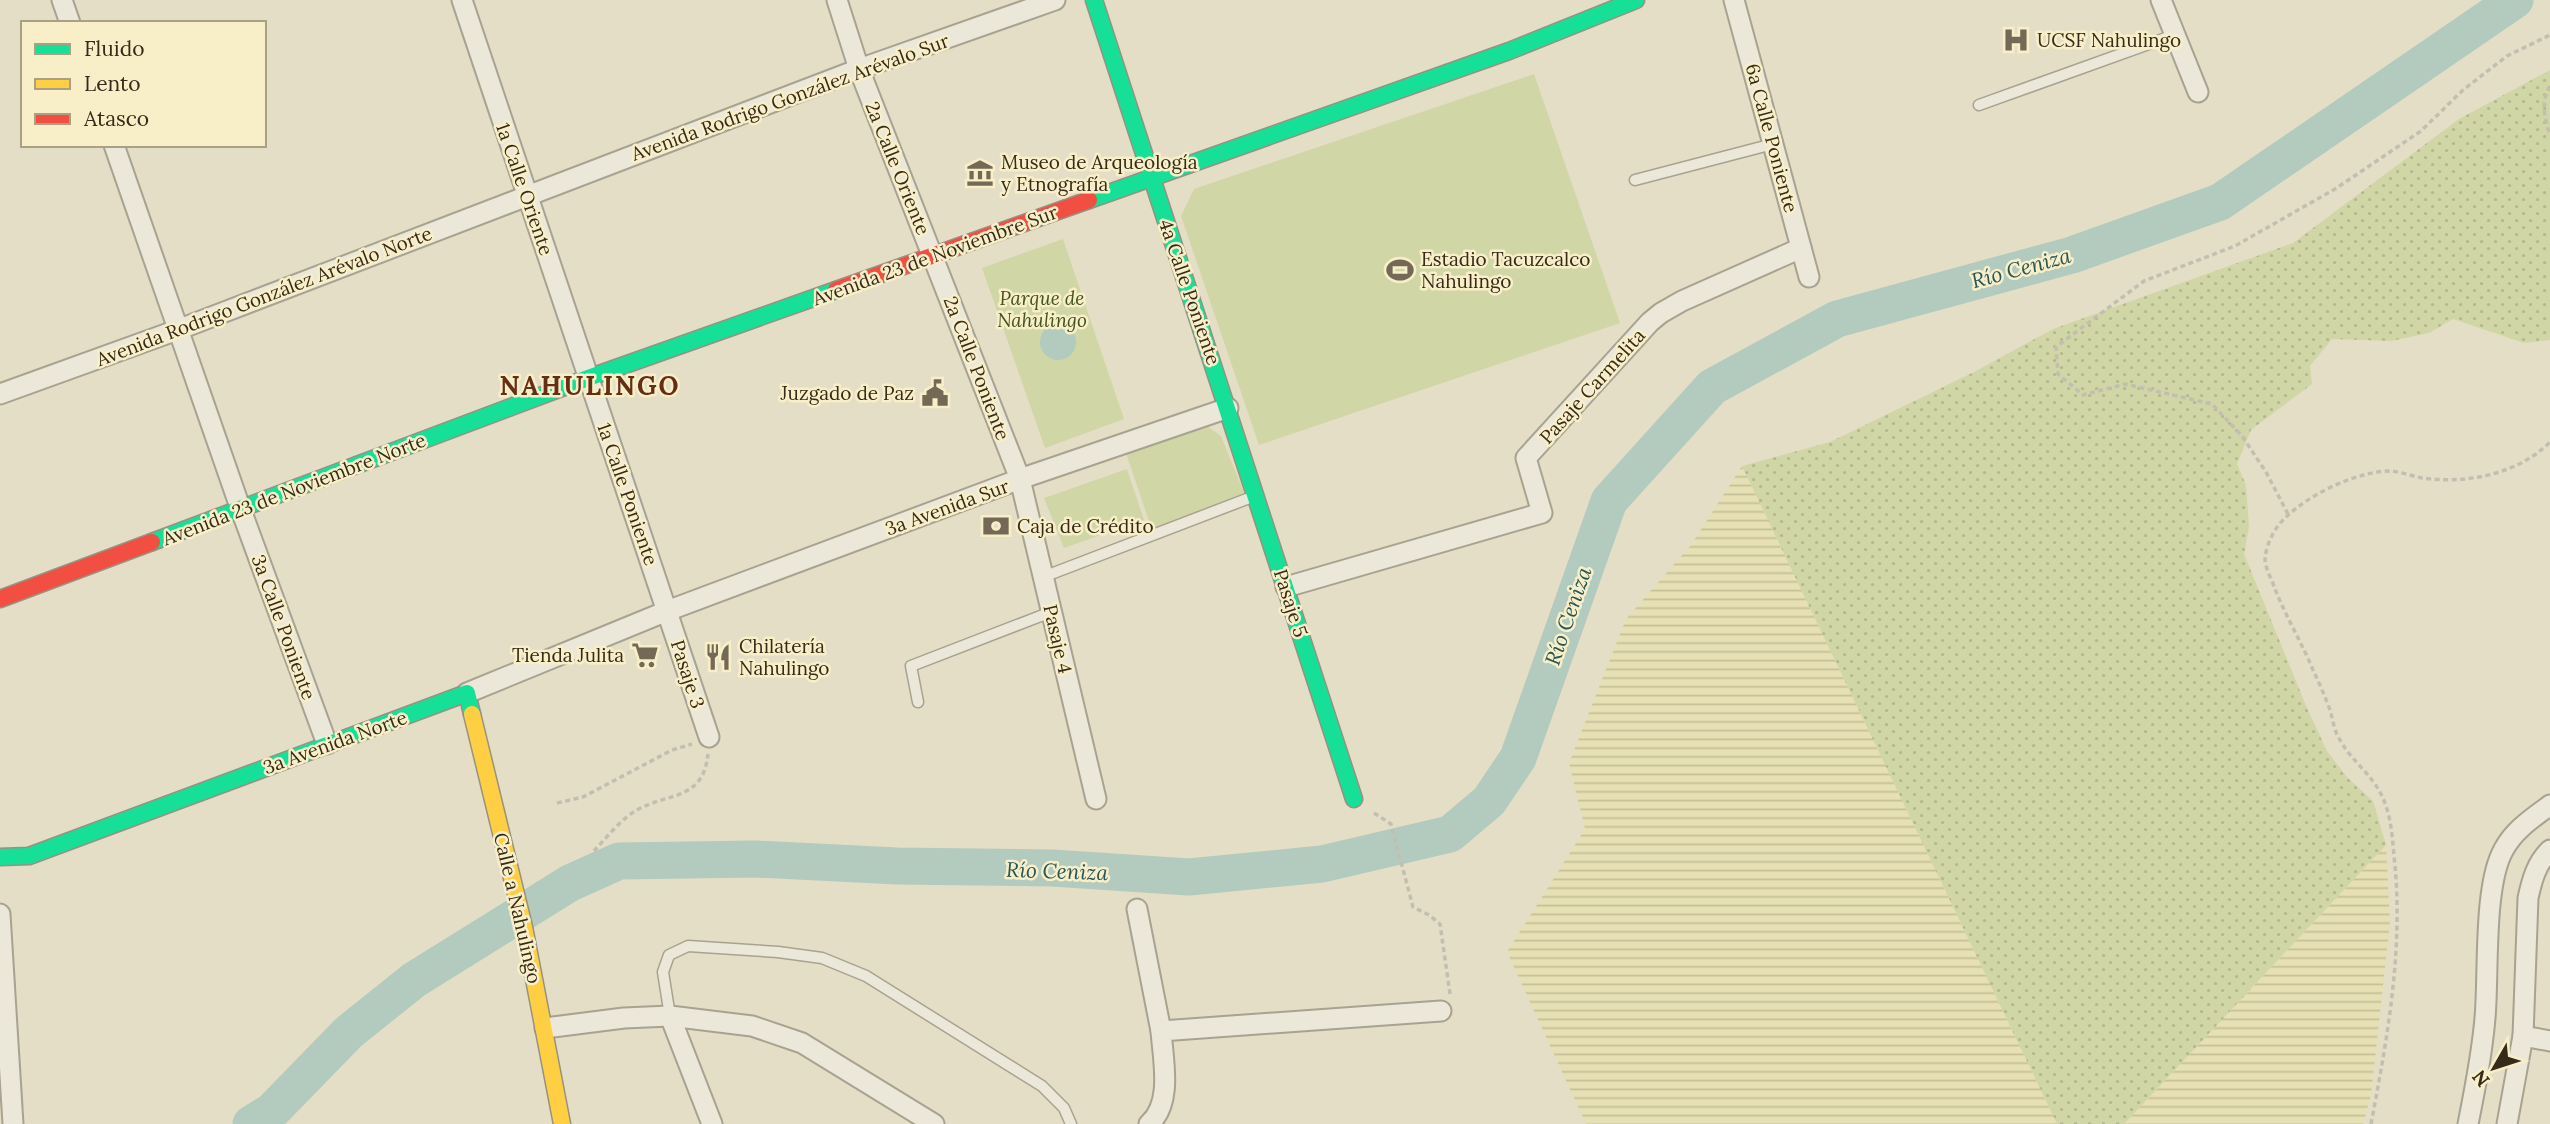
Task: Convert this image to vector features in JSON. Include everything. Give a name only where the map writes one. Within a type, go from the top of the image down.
[{"type":"street","points":[[62,0],[69,21]]},
{"type":"street","name":"1a Calle Oriente","points":[[462,0],[588,378]]},
{"type":"street","name":"2a Calle Oriente","points":[[837,0],[859,69],[933,256]]},
{"type":"street","name":"Avenida Rodrigo González Arévalo Sur","points":[[527,196],[859,69],[1055,0]]},
{"type":"street","name":"4a Calle Poniente","points":[[1094,0],[1228,408]]},
{"type":"street","name":"Avenida 23 de Noviembre Sur","points":[[588,378],[1509,51],[1636,0]]},
{"type":"street","name":"6a Calle Poniente","points":[[1734,0],[1809,277]]},
{"type":"street","points":[[2161,0],[2198,92]]},
{"type":"street","name":"3a Calle Poniente","points":[[115,147],[241,510],[327,744]]},
{"type":"street","name":"Avenida Rodrigo González Arévalo Norte","points":[[0,394],[180,330],[527,196]]},
{"type":"street","name":"Pasaje Carmelita","points":[[1286,587],[1542,513],[1526,458],[1650,322],[1682,301],[1801,248]]},
{"type":"street","name":"2a Calle Poniente","points":[[933,256],[1020,479]]},
{"type":"street","name":"Avenida 23 de Noviembre Norte","points":[[0,599],[588,378]]},
{"type":"street","name":"1a Calle Poniente","points":[[588,378],[667,611]]},
{"type":"street","name":"3a Avenida Sur","points":[[667,611],[1020,479],[1228,408]]},
{"type":"street","name":"Pasaje 5","points":[[1228,408],[1354,799]]},
{"type":"street","name":"Pasaje 4","points":[[1020,479],[1096,799]]},
{"type":"street","name":"3a Avenida Norte","points":[[0,857],[29,856],[467,693],[667,611]]},
{"type":"street","name":"Pasaje 3","points":[[667,611],[709,737]]},
{"type":"street","name":"Calle a Nahulingo","points":[[467,693],[524,927],[562,1124]]},
{"type":"street","points":[[2468,1124],[2479,1072],[2486,1017],[2491,893],[2497,867],[2502,851],[2513,835],[2550,805]]},
{"type":"street","points":[[2507,1124],[2523,1036],[2528,898],[2532,879],[2550,850]]},
{"type":"street","points":[[1137,909],[1161,1031],[1164,1091],[1158,1116],[1149,1124]]},
{"type":"street","points":[[0,914],[13,1124]]},
{"type":"street","points":[[1161,1031],[1441,1011]]},
{"type":"street","points":[[545,1028],[624,1018],[670,1016],[752,1026],[802,1043],[934,1124]]},
{"type":"street","points":[[670,1016],[712,1124]]},
{"type":"street","points":[[2523,1036],[2550,1041]]},
{"type":"lane","points":[[1979,105],[2175,35]]},
{"type":"lane","points":[[1634,180],[1773,144]]},
{"type":"lane","points":[[1043,577],[1256,495]]},
{"type":"lane","points":[[918,702],[911,666],[1051,612]]},
{"type":"lane","points":[[670,1016],[663,972],[669,955],[688,946],[822,958],[866,976],[1041,1086],[1064,1108],[1071,1124]]},
{"type":"path","points":[[2288,514],[2266,472],[2242,436],[2213,404],[2124,384],[2082,395],[2058,374],[2056,347],[2144,281],[2235,246],[2335,189],[2421,131],[2463,90],[2507,56],[2550,35]]},
{"type":"path","points":[[2550,86],[2546,92],[2544,114],[2550,135]]},
{"type":"path","points":[[2371,1124],[2389,1031],[2396,956],[2397,877],[2390,815],[2381,793],[2337,736],[2330,710],[2265,561],[2276,527],[2288,514],[2340,482],[2392,471],[2422,478],[2463,481],[2490,476],[2550,442]]},
{"type":"path","points":[[556,803],[583,797],[672,750],[709,737],[708,759],[700,781],[682,795],[657,801],[637,810],[618,825],[594,851]]},
{"type":"path","points":[[1391,824],[1413,908],[1429,915],[1440,924],[1450,993],[1448,1003],[1441,1011]]},
{"type":"shaded area","points":[[1058,324],[1071,329],[1076,342],[1071,355],[1058,360],[1045,355],[1040,342],[1045,329]]},
{"type":"shaded area","points":[[1742,466],[2057,1124],[1586,1124],[1507,952],[1585,829],[1569,763],[1626,619],[1691,545]]},
{"type":"shaded area","points":[[2386,845],[2390,922],[2371,1095],[2363,1124],[2124,1124]]},
{"type":"green space","points":[[2550,70],[2550,340],[2524,343],[2453,319],[2429,333],[2391,341],[2332,339],[2310,366],[2312,384],[2251,430],[2237,464],[2246,485],[2249,527],[2244,554],[2327,751],[2347,777],[2373,801],[2386,845],[2124,1124],[2057,1124],[1742,466],[1830,442],[1976,371],[2053,329],[2293,243],[2459,119]]},
{"type":"green space","name":"Estadio Tacuzcalco Nahulingo","points":[[1534,74],[1620,323],[1259,445],[1181,216],[1194,189]]},
{"type":"green space","name":"Parque de Nahulingo","points":[[1063,239],[1124,419],[1045,448],[982,268]]},
{"type":"green space","points":[[1200,427],[1208,427],[1221,436],[1245,495],[1152,530],[1126,453]]},
{"type":"green space","points":[[1127,469],[1144,520],[1064,548],[1044,498]]},
{"type":"waterway","name":"Río Ceniza","points":[[251,1124],[272,1111],[349,1032],[414,980],[570,883],[619,861],[755,859],[897,866],[1052,868],[1189,877],[1322,864],[1450,834],[1489,801],[1518,758],[1609,501],[1712,387],[1837,319],[2072,255],[2220,202],[2515,0]]},
{"type":"traffic: fast","points":[[1094,0],[1354,799]]},
{"type":"traffic: fast","points":[[1089,200],[1509,51],[1636,0]]},
{"type":"traffic: fast","points":[[152,542],[588,378],[836,290]]},
{"type":"traffic: fast","points":[[0,857],[29,856],[467,693],[472,714]]},
{"type":"traffic: slow","points":[[472,714],[524,927],[562,1124]]},
{"type":"traffic: jam","points":[[836,290],[1089,200]]},
{"type":"traffic: jam","points":[[0,599],[152,542]]},
{"type":"place","name":"UCSF Nahulingo","points":[[2016,40]]},
{"type":"place","name":"Museo de Arqueología y Etnografía","points":[[980,173]]},
{"type":"place","name":"Estadio Tacuzcalco Nahulingo","points":[[1400,270]]},
{"type":"place","name":"Juzgado de Paz","points":[[935,393]]},
{"type":"place","name":"Caja de Crédito","points":[[996,526]]},
{"type":"place","name":"Tienda Julita","points":[[645,655]]},
{"type":"place","name":"Chilatería Nahulingo","points":[[718,657]]},
{"type":"district","name":"NAHULINGO","points":[[590,385]]}]
